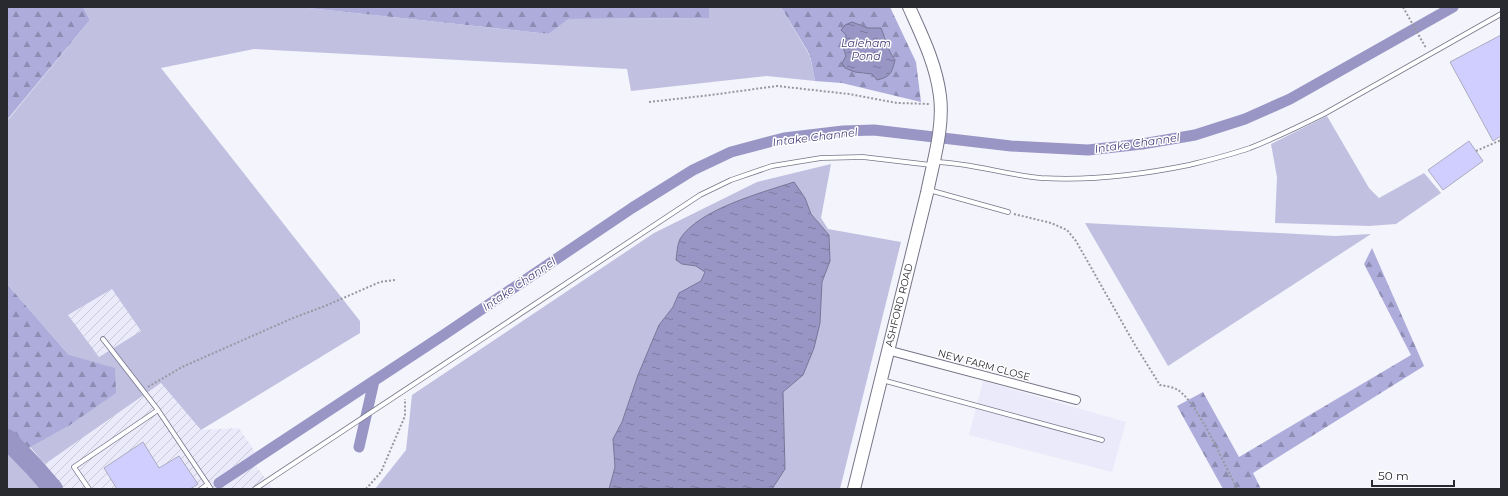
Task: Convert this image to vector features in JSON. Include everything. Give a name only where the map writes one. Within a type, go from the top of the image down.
[{"type":"main road","name":"ASHFORD ROAD","points":[[854,489],[934,161],[941,120],[940,96],[929,51],[919,26],[909,7]]},
{"type":"street","name":"NEW FARM CLOSE","points":[[887,350],[1076,400]]},
{"type":"lane","points":[[255,489],[700,195],[731,180],[772,166],[821,158],[863,157],[951,162],[1019,175],[1060,178],[1093,178],[1144,173],[1199,162],[1249,148],[1324,114],[1501,14]]},
{"type":"lane","points":[[927,190],[1008,212]]},
{"type":"lane","points":[[103,339],[158,410],[211,489]]},
{"type":"lane","points":[[880,380],[1102,440]]},
{"type":"lane","points":[[89,489],[74,467],[158,410]]},
{"type":"lane","points":[[201,489],[208,484]]},
{"type":"path","points":[[1403,7],[1424,45]]},
{"type":"path","points":[[649,102],[777,86],[848,94],[897,103],[941,105]]},
{"type":"path","points":[[1476,151],[1501,140]]},
{"type":"path","points":[[1008,212],[1051,223],[1067,230],[1076,241],[1135,344],[1160,384],[1176,389],[1182,393],[1196,411],[1237,489]]},
{"type":"path","points":[[142,390],[182,367],[293,318],[380,282],[395,280]]},
{"type":"path","points":[[366,489],[381,472],[405,416],[406,389]]},
{"type":"shaded area","points":[[83,7],[299,7],[549,34],[567,19],[709,18],[709,7],[781,7],[810,56],[815,81],[767,76],[631,91],[627,69],[254,49],[161,68],[360,321],[360,333],[201,430],[161,383],[45,464],[30,447],[67,427],[69,355],[7,284],[7,121],[90,20]],"holes":[[[112,289],[141,331],[99,357],[68,315]]]},
{"type":"shaded area","points":[[1327,116],[1369,188],[1379,198],[1424,173],[1441,193],[1396,224],[1369,226],[1275,223],[1277,177],[1271,144]]},
{"type":"shaded area","points":[[831,164],[821,218],[828,229],[901,242],[840,489],[772,489],[785,469],[783,392],[803,375],[820,323],[822,282],[830,261],[829,235],[811,214],[805,198],[682,264],[696,266],[705,271],[701,281],[679,293],[673,307],[659,325],[638,375],[622,422],[613,439],[615,467],[609,489],[375,489],[406,450],[412,395],[654,233],[757,182]]},
{"type":"shaded area","points":[[1085,223],[1335,236],[1371,234],[1168,366]]},
{"type":"shaded area","points":[[112,289],[141,331],[99,357],[68,315]]},
{"type":"shaded area","points":[[983,381],[1126,422],[1112,472],[969,435]]},
{"type":"shaded area","points":[[161,383],[201,430],[239,428],[254,450],[257,467],[272,488],[64,489],[45,464]]},
{"type":"shaded area","points":[[7,448],[32,470],[47,489],[7,489]]},
{"type":"green space","points":[[7,7],[83,7],[90,20],[7,120]]},
{"type":"green space","points":[[299,7],[709,7],[709,18],[568,19],[549,34]]},
{"type":"green space","points":[[781,7],[890,7],[916,62],[921,102],[842,83],[815,81],[810,55]],"holes":[[[861,25],[885,37],[886,46],[895,60],[871,73],[860,73],[845,68],[846,56],[843,47],[846,40],[846,35]]]},
{"type":"green space","points":[[1372,248],[1424,366],[1253,473],[1261,489],[1223,489],[1177,406],[1203,392],[1239,457],[1411,355],[1364,264]]},
{"type":"green space","points":[[7,284],[69,355],[115,368],[116,393],[67,427],[16,455],[7,448]]},
{"type":"water","name":"Laleham Pond","points":[[852,22],[868,28],[881,28],[888,48],[895,60],[893,68],[888,76],[877,80],[872,74],[855,72],[845,68],[842,63],[846,56],[843,47],[846,40],[846,35],[841,30],[845,25]]},
{"type":"water","points":[[794,182],[805,198],[811,214],[829,235],[830,261],[822,282],[820,323],[814,348],[803,375],[783,392],[785,469],[772,489],[609,489],[615,467],[613,439],[622,422],[638,375],[659,325],[673,307],[679,293],[701,281],[705,272],[696,266],[682,264],[676,260],[680,239],[689,228],[701,219],[732,203]]},
{"type":"building","points":[[1501,35],[1501,136],[1493,141],[1450,62]]},
{"type":"building","points":[[1469,141],[1483,161],[1443,190],[1428,170]]},
{"type":"building","points":[[143,442],[159,468],[179,456],[198,484],[190,489],[117,489],[104,468]]},
{"type":"waterway","name":"Intake Channel","points":[[219,483],[445,334],[632,208],[693,170],[731,152],[784,138],[843,131],[874,130],[1011,146],[1088,150],[1142,144],[1195,135],[1245,119],[1290,99],[1453,7]]},
{"type":"waterway","points":[[359,447],[374,381]]},
{"type":"waterway","points":[[7,439],[53,489]]}]
